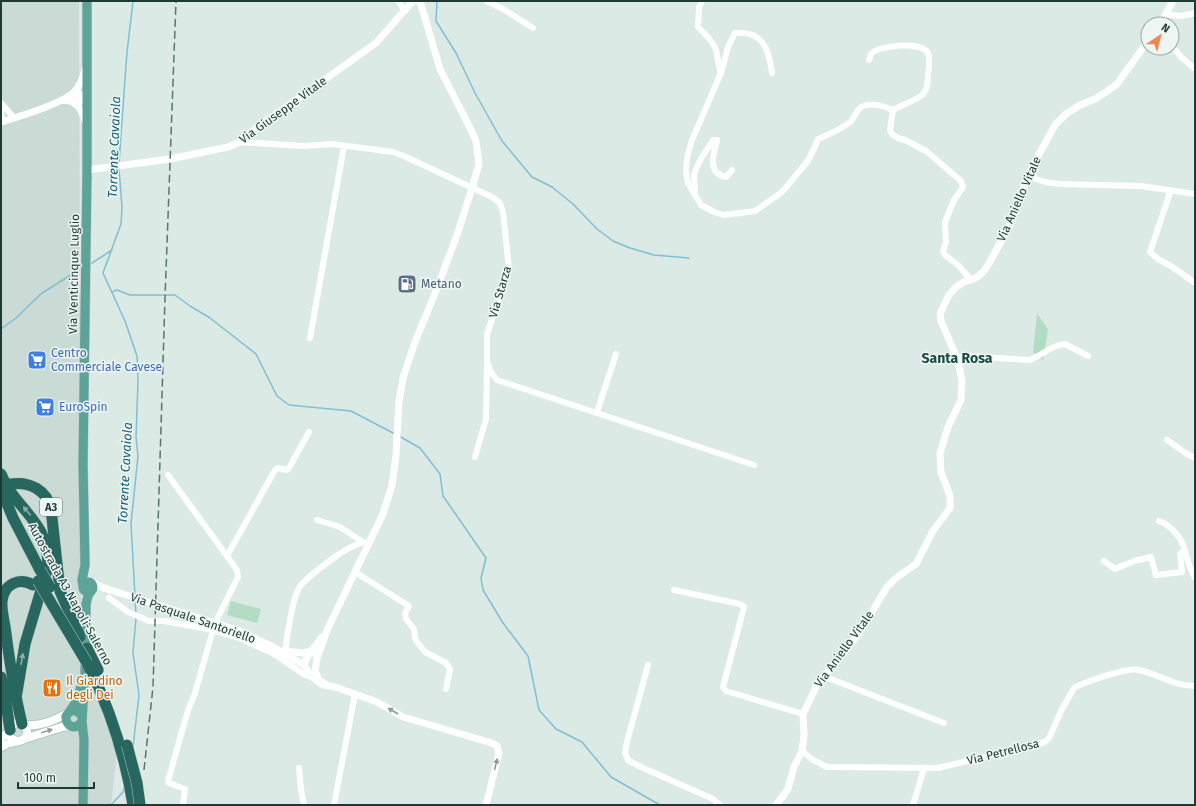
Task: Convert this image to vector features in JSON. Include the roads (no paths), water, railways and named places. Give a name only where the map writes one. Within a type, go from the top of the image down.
[{"type":"highway","points":[[1,474],[8,488],[40,529],[47,547],[48,561],[47,570],[25,644],[16,698]]},
{"type":"highway","name":"A3","points":[[6,487],[18,483],[32,486],[42,493],[48,501],[51,509],[60,591],[80,637]]},
{"type":"highway","name":"Autostrada A3 Napoli-Salerno","points":[[6,487],[13,518],[43,597],[67,635],[82,654],[96,680],[124,747],[137,783],[140,805]]},
{"type":"highway","name":"Autostrada A3 Napoli-Salerno","points":[[1,508],[21,551],[37,579],[80,637],[97,667],[118,715],[133,805]]},
{"type":"highway","points":[[23,725],[16,698],[2,600],[5,590],[16,582],[37,579]]},
{"type":"highway","points":[[1,642],[5,667],[4,689]]},
{"type":"highway","points":[[1,677],[4,689],[9,731]]},
{"type":"main road","name":"Via Venticinque Luglio","points":[[69,712],[80,696],[88,587],[84,571],[83,464],[87,170],[87,1]]},
{"type":"main road","points":[[83,805],[84,740],[82,719],[85,673],[86,604],[88,587]]},
{"type":"main road","points":[[1,738],[9,731],[11,727],[16,724],[32,726],[46,724],[69,712],[77,711],[82,719]]},
{"type":"main road","points":[[69,712],[66,722],[77,730],[80,735],[83,753]]},
{"type":"main road","points":[[1,747],[9,743],[62,727],[76,727],[82,719]]},
{"type":"main road","points":[[9,731],[13,740],[21,740],[27,733],[23,725]]},
{"type":"street","points":[[398,1],[418,8],[425,19]]},
{"type":"street","points":[[313,674],[328,628],[355,572],[366,543],[383,514],[388,500],[394,466],[399,401],[403,378],[409,357],[436,291],[479,164],[476,141],[440,69],[420,1]]},
{"type":"street","points":[[425,1],[425,19]]},
{"type":"street","points":[[487,1],[533,28]]},
{"type":"street","points":[[702,1],[699,7],[698,27],[710,38],[716,49],[721,73]]},
{"type":"street","points":[[1173,1],[1166,14],[1181,16],[1195,13]]},
{"type":"street","name":"Via Giuseppe Vitale","points":[[87,170],[196,154],[228,147],[240,142],[251,132],[376,43],[410,5]]},
{"type":"street","points":[[772,73],[770,61],[761,40],[756,36],[742,32],[735,34],[728,47],[721,73],[700,125],[692,140],[687,158],[686,171],[688,183],[702,205],[724,215],[755,211],[782,192],[807,162],[818,139],[834,132],[851,121],[860,107],[871,104],[886,106],[893,110]]},
{"type":"street","points":[[869,60],[871,54],[876,51],[898,46],[918,46],[924,48],[928,53],[928,81],[927,88],[924,93],[918,98],[893,110]]},
{"type":"street","name":"Via Aniello Vitale","points":[[803,714],[823,676],[858,634],[887,586],[916,564],[933,531],[950,508],[950,496],[941,472],[940,453],[948,427],[961,400],[962,380],[957,358],[941,321],[940,314],[949,295],[956,287],[983,272],[988,265],[1010,225],[1030,171],[1048,137],[1060,119],[1080,105],[1095,99],[1117,84],[1140,52]]},
{"type":"street","points":[[1180,56],[1195,69]]},
{"type":"street","points":[[1,112],[2,122],[63,100],[72,94],[80,83],[87,64]]},
{"type":"street","points":[[72,94],[83,95],[87,99]]},
{"type":"street","points":[[63,100],[76,102],[87,99]]},
{"type":"street","points":[[71,102],[79,107],[87,123]]},
{"type":"street","points":[[1,103],[14,118]]},
{"type":"street","points":[[893,110],[890,130],[892,134],[926,151],[961,181],[963,187],[954,200],[946,222],[946,242],[943,251],[945,255],[959,266],[971,280]]},
{"type":"street","points":[[694,194],[696,191],[694,179],[695,171],[713,140],[717,140],[711,160],[714,170],[720,176],[726,177],[732,170]]},
{"type":"street","name":"Via Starza","points":[[240,142],[304,146],[332,144],[393,152],[492,197],[500,203],[503,212],[509,268],[487,334],[487,361],[491,372],[497,380],[754,465]]},
{"type":"street","points":[[310,338],[344,146]]},
{"type":"street","points":[[1030,171],[1036,179],[1059,184],[1141,186],[1195,194]]},
{"type":"street","points":[[1171,190],[1150,252],[1158,259],[1180,271],[1195,283]]},
{"type":"street","points":[[957,358],[966,356],[1029,360],[1052,347],[1065,344],[1088,356]]},
{"type":"street","points":[[597,412],[616,354]]},
{"type":"street","points":[[475,456],[486,419],[487,361]]},
{"type":"street","points":[[227,556],[275,470],[278,468],[287,470],[289,468],[309,432]]},
{"type":"street","points":[[1167,440],[1195,458]]},
{"type":"street","points":[[168,475],[237,570],[238,577],[213,630],[168,781],[168,783],[185,789],[183,805]]},
{"type":"street","points":[[317,520],[340,527],[366,543]]},
{"type":"street","points":[[1159,520],[1170,526],[1180,539],[1195,578]]},
{"type":"street","points":[[310,651],[303,653],[283,651],[300,586],[312,575],[349,548],[366,543]]},
{"type":"street","points":[[1104,562],[1115,569],[1134,561],[1151,557],[1156,575],[1176,573],[1182,572],[1180,554],[1185,551]]},
{"type":"street","points":[[355,572],[409,606],[405,613],[406,619],[414,629],[414,638],[425,652],[446,663],[450,670],[446,688]]},
{"type":"street","name":"Via Pasquale Santoriello","points":[[88,587],[95,584],[238,630],[283,651],[304,665]]},
{"type":"street","points":[[674,590],[740,604],[744,607],[724,687],[726,691],[803,714],[804,735],[802,751],[794,767],[788,789],[776,805]]},
{"type":"street","points":[[109,598],[133,614],[149,621],[164,621],[213,630],[242,639],[274,654],[305,675],[313,674]]},
{"type":"street","points":[[304,665],[310,651],[328,628]]},
{"type":"street","points":[[310,651],[317,658]]},
{"type":"street","points":[[298,671],[304,665],[317,658]]},
{"type":"street","points":[[304,665],[319,680],[327,685],[377,702],[403,717],[492,743],[497,746],[499,753],[486,804]]},
{"type":"street","points":[[648,665],[627,742],[625,753],[628,760],[641,768],[713,799],[720,805]]},
{"type":"street","name":"Via Petrellosa","points":[[802,751],[813,760],[827,767],[938,768],[1045,742],[1049,738],[1074,688],[1118,672],[1130,669],[1140,670],[1179,684],[1195,686]]},
{"type":"street","points":[[823,676],[944,723]]},
{"type":"street","points":[[334,805],[355,694]]},
{"type":"street","points":[[299,768],[300,790],[304,805]]},
{"type":"street","points":[[913,805],[924,768]]},
{"type":"waterway","name":"Torrente Cavaiola","points":[[119,163],[127,52],[133,1]]},
{"type":"waterway","points":[[437,1],[436,21],[456,53],[475,93],[502,141],[532,177],[552,187],[573,204],[597,229],[613,241],[654,255],[689,258]]},
{"type":"waterway","name":"Torrente Cavaiola","points":[[119,169],[122,207],[121,224],[103,273],[125,321],[137,356],[138,381],[136,437],[138,456],[131,524],[135,596]]},
{"type":"waterway","points":[[92,263],[112,250]]},
{"type":"waterway","points":[[1,329],[16,318],[42,293],[79,270]]},
{"type":"waterway","points":[[112,292],[117,290],[130,295],[175,295],[210,318],[256,354],[277,396],[289,405],[351,411],[395,434]]},
{"type":"waterway","points":[[399,436],[420,448],[440,474],[443,496],[486,558],[481,578],[483,590],[503,623],[528,656],[539,710],[556,729],[582,742],[611,777],[660,805]]},
{"type":"waterway","name":"Torrente Cavaiola","points":[[135,600],[136,614]]},
{"type":"waterway","name":"Torrente Cavaiola","points":[[133,747],[139,695],[133,653],[136,618]]},
{"type":"waterway","name":"Torrente Cavaiola","points":[[111,805],[123,792],[125,786]]},
{"type":"railway","points":[[144,770],[153,687],[176,1]]},
{"type":"place","name":"Metano","points":[[407,284]]},
{"type":"place","name":"Centro Commerciale Cavese","points":[[37,360]]},
{"type":"place","name":"EuroSpin","points":[[45,407]]},
{"type":"place","name":"Il Giardino degli Dei","points":[[52,688]]},
{"type":"district","name":"Santa Rosa","points":[[957,358]]}]
